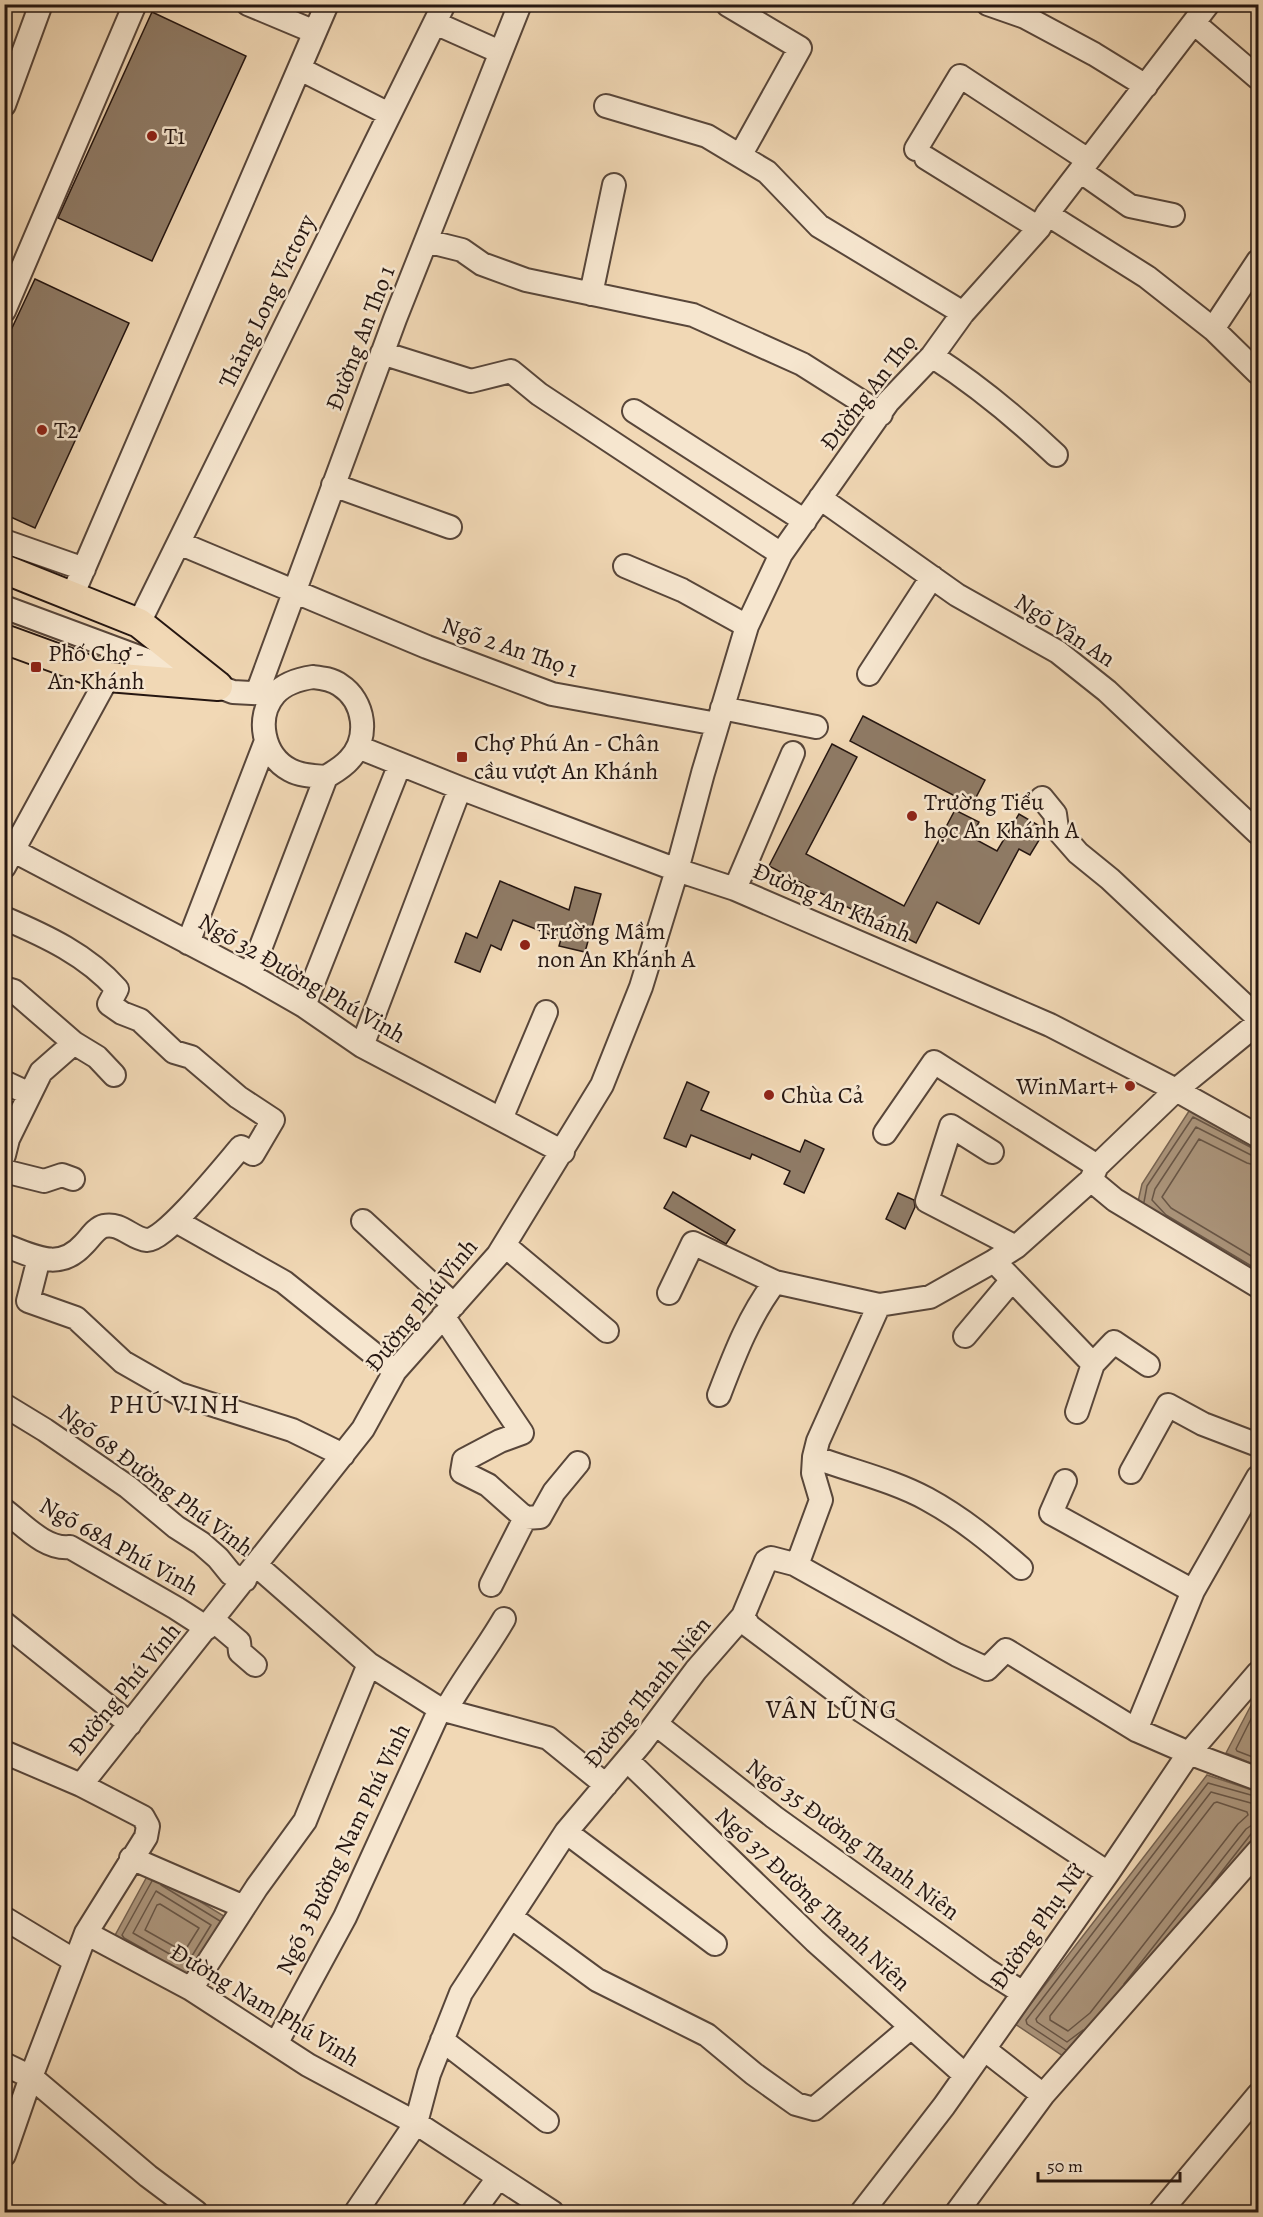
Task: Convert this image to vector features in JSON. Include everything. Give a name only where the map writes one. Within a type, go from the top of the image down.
[{"type":"main road","points":[[4,569],[139,623],[225,689]]},
{"type":"main road","points":[[4,639],[108,677],[225,689]]},
{"type":"street","points":[[4,105],[41,4]]},
{"type":"street","points":[[4,311],[135,4]]},
{"type":"street","points":[[248,4],[315,32]]},
{"type":"street","points":[[72,596],[327,4]]},
{"type":"street","name":"Đường An Thọ 1","points":[[266,693],[294,592],[333,485],[382,353],[520,4]]},
{"type":"street","points":[[988,4],[1025,17],[1094,54],[1146,86]]},
{"type":"street","name":"Đường An Thọ","points":[[677,870],[747,626],[781,554],[888,402],[932,356],[963,313],[1043,221],[1208,4]]},
{"type":"street","points":[[728,5],[800,48],[740,156]]},
{"type":"street","points":[[439,14],[500,52]]},
{"type":"street","name":"Thăng Long Victory","points":[[139,623],[439,14]]},
{"type":"street","points":[[1194,23],[1258,78]]},
{"type":"street","points":[[300,69],[389,114]]},
{"type":"street","points":[[1173,215],[1130,206],[1084,165],[960,76],[921,154],[1147,277],[1213,329],[1258,373]]},
{"type":"street","points":[[606,106],[707,136],[767,172],[819,226],[963,313]]},
{"type":"street","points":[[591,294],[614,185]]},
{"type":"street","points":[[426,241],[462,250],[482,264],[526,280],[693,315],[802,364],[881,414]]},
{"type":"street","points":[[1213,329],[1258,261]]},
{"type":"street","points":[[382,353],[471,381],[511,371],[539,394],[781,554]]},
{"type":"street","points":[[932,356],[1011,413],[1056,455]]},
{"type":"street","points":[[634,411],[805,521]]},
{"type":"street","points":[[333,485],[450,527]]},
{"type":"street","name":"Ngõ Vân An","points":[[820,498],[957,595],[1058,652],[1107,691],[1258,833]]},
{"type":"street","points":[[4,541],[84,569]]},
{"type":"street","name":"Ngõ 2 An Thọ 1","points":[[179,543],[478,667],[552,694],[816,727]]},
{"type":"street","points":[[625,566],[682,590],[747,626]]},
{"type":"street","points":[[869,674],[932,577]]},
{"type":"street","points":[[4,607],[225,689],[266,693],[299,679],[313,677],[327,679],[340,685],[358,705],[362,719],[362,733],[358,747],[350,760],[326,777],[250,975]]},
{"type":"street","points":[[9,859],[108,677]]},
{"type":"street","points":[[225,689],[265,732],[270,752],[287,769],[298,774],[326,777]]},
{"type":"street","points":[[188,943],[265,732],[268,706],[266,693]]},
{"type":"street","name":"Đường An Khánh","points":[[358,747],[677,870],[735,889],[1050,1025],[1176,1090],[1258,1136]]},
{"type":"street","points":[[735,889],[793,753]]},
{"type":"street","points":[[304,1006],[400,764]]},
{"type":"street","points":[[362,1046],[460,788]]},
{"type":"street","points":[[1042,798],[1055,814],[1057,829],[1078,853],[1110,879],[1258,1017]]},
{"type":"street","name":"Ngõ 32 Đường Phú Vinh","points":[[9,859],[188,943],[250,975],[304,1006],[362,1046],[563,1152]]},
{"type":"street","name":"Đường Phú Vinh","points":[[81,1785],[363,1430],[395,1371],[498,1255],[602,1085],[641,987],[677,870]]},
{"type":"street","points":[[4,918],[40,933],[91,964],[104,974],[117,989],[109,1004],[122,1013],[140,1020],[174,1052],[191,1057],[238,1097],[273,1120],[253,1154],[241,1147],[176,1221],[152,1239],[146,1240],[120,1227],[106,1225],[99,1228],[69,1257],[53,1260],[39,1258],[4,1245]]},
{"type":"street","points":[[4,988],[14,991],[74,1043],[97,1057],[114,1075]]},
{"type":"street","points":[[501,1119],[546,1012]]},
{"type":"street","points":[[669,1293],[693,1243],[775,1282],[879,1305],[930,1297],[1016,1247],[1094,1173],[1176,1090],[1258,1023]]},
{"type":"street","points":[[4,1155],[8,1138],[41,1072],[74,1043]]},
{"type":"street","points":[[885,1133],[934,1062],[1094,1173],[1115,1200],[1258,1286]]},
{"type":"street","points":[[4,1082],[30,1094]]},
{"type":"street","points":[[992,1152],[951,1126],[927,1201],[1016,1247]]},
{"type":"street","points":[[4,1171],[44,1181],[62,1174],[73,1179]]},
{"type":"street","points":[[176,1221],[284,1282],[395,1371]]},
{"type":"street","points":[[363,1221],[448,1311],[522,1433],[500,1441],[464,1460],[462,1472],[488,1485],[525,1518],[540,1517],[554,1492],[578,1462]]},
{"type":"street","points":[[504,1245],[608,1331]]},
{"type":"street","points":[[39,1258],[28,1301],[76,1318],[123,1362],[179,1394],[292,1430],[343,1455]]},
{"type":"street","points":[[994,1261],[1093,1364]]},
{"type":"street","points":[[965,1336],[1012,1280]]},
{"type":"street","points":[[719,1395],[755,1311],[775,1282]]},
{"type":"street","points":[[879,1305],[818,1441],[813,1473],[821,1500],[804,1548],[794,1564],[987,1670],[1006,1650],[1136,1730],[1258,1779]]},
{"type":"street","points":[[1077,1412],[1093,1364],[1114,1342],[1148,1365]]},
{"type":"street","name":"Ngõ 68 Đường Phú Vinh","points":[[4,1405],[128,1487],[218,1558],[231,1574],[250,1572],[369,1664],[443,1709],[548,1738],[606,1785]]},
{"type":"street","points":[[1131,1472],[1168,1405],[1203,1424],[1258,1445]]},
{"type":"street","points":[[814,1457],[926,1498],[982,1534],[1021,1568]]},
{"type":"street","points":[[1136,1730],[1193,1591],[1258,1477]]},
{"type":"street","points":[[1065,1481],[1051,1513],[1193,1591]]},
{"type":"street","name":"Ngõ 68A Phú Vinh","points":[[4,1510],[58,1549],[70,1547],[176,1608],[210,1624],[239,1642],[240,1653],[255,1665]]},
{"type":"street","points":[[491,1585],[525,1518]]},
{"type":"street","name":"Đường Thanh Niên","points":[[356,2212],[416,2123],[429,2074],[461,1993],[566,1832],[656,1724],[696,1670],[743,1616],[766,1561],[771,1558],[794,1564]]},
{"type":"street","points":[[743,1616],[749,1626],[862,1711],[1108,1873]]},
{"type":"street","name":"Ngõ 3 Đường Nam Phú Vinh","points":[[276,2044],[345,1917],[443,1709],[481,1657],[504,1619]]},
{"type":"street","points":[[4,1623],[130,1724]]},
{"type":"street","points":[[191,1989],[244,1907],[305,1821],[369,1664]]},
{"type":"street","name":"Đường Phụ Nữ","points":[[862,2212],[984,2049],[1189,1753],[1258,1673]]},
{"type":"street","name":"Ngõ 35 Đường Thanh Niên","points":[[656,1724],[774,1817],[978,1964],[1023,1993]]},
{"type":"street","points":[[4,1752],[81,1785],[143,1817],[148,1826],[146,1837],[86,1933],[4,2155]]},
{"type":"street","name":"Ngõ 37 Đường Thanh Niên","points":[[627,1760],[815,1941],[965,2075]]},
{"type":"street","points":[[566,1832],[715,1944]]},
{"type":"street","points":[[957,2212],[1043,2095],[1258,1851]]},
{"type":"street","points":[[131,1858],[244,1907]]},
{"type":"street","points":[[511,1917],[597,1980],[707,2035],[754,2074],[796,2104],[814,2109],[911,2027]]},
{"type":"street","points":[[4,1918],[75,1961]]},
{"type":"street","name":"Đường Nam Phú Vinh","points":[[86,1933],[191,1989],[308,2065],[416,2123],[552,2212]]},
{"type":"street","points":[[442,2040],[547,2121]]},
{"type":"street","points":[[984,2049],[1043,2095]]},
{"type":"street","points":[[4,2064],[31,2077],[148,2176],[196,2212]]},
{"type":"street","points":[[1160,2212],[1258,2095]]},
{"type":"street","points":[[473,2212],[498,2178]]},
{"type":"water","points":[[1191,1108],[1258,1144],[1258,1286],[1137,1206],[1142,1184]]},
{"type":"water","points":[[1258,1692],[1258,1766],[1226,1753]]},
{"type":"water","points":[[1207,1775],[1258,1792],[1258,1834],[1106,2029],[1069,2060],[1015,2024]]},
{"type":"water","points":[[150,1871],[232,1921],[191,1983],[113,1939]]},
{"type":"building","name":"T1","points":[[152,12],[246,56],[152,261],[58,218]]},
{"type":"building","name":"T2","points":[[35,279],[129,323],[35,528],[4,514],[4,345]]},
{"type":"building","points":[[863,716],[985,780],[972,805],[850,741]]},
{"type":"building","points":[[832,744],[857,757],[806,854],[904,906],[955,810],[979,822],[971,837],[997,851],[1019,814],[1043,828],[1044,832],[1030,855],[1019,849],[979,924],[937,902],[916,943],[769,866]]},
{"type":"building","points":[[500,881],[569,910],[575,887],[601,894],[585,952],[559,946],[561,939],[513,920],[501,950],[491,945],[480,972],[455,962],[466,933],[477,938]]},
{"type":"building","points":[[687,1082],[709,1092],[701,1110],[800,1152],[805,1140],[824,1149],[804,1193],[784,1184],[790,1171],[752,1154],[750,1159],[691,1135],[686,1147],[664,1138]]},
{"type":"building","points":[[673,1192],[735,1230],[726,1244],[664,1208]]},
{"type":"building","points":[[898,1193],[914,1200],[915,1207],[905,1229],[886,1219]]},
{"type":"place","name":"T1","points":[[152,136]]},
{"type":"place","name":"T2","points":[[42,430]]},
{"type":"place","name":"Phố Chợ - An Khánh","points":[[36,667]]},
{"type":"place","name":"Chợ Phú An - Chân cầu vượt An Khánh","points":[[462,757]]},
{"type":"place","name":"Trường Tiểu học An Khánh A","points":[[912,816]]},
{"type":"place","name":"Trường Mầm non An Khánh A","points":[[525,945]]},
{"type":"place","name":"WinMart+","points":[[1130,1086]]},
{"type":"place","name":"Chùa Cả","points":[[769,1095]]},
{"type":"district","name":"PHÚ VINH","points":[[175,1404]]},
{"type":"district","name":"VÂN LŨNG","points":[[832,1709]]}]
